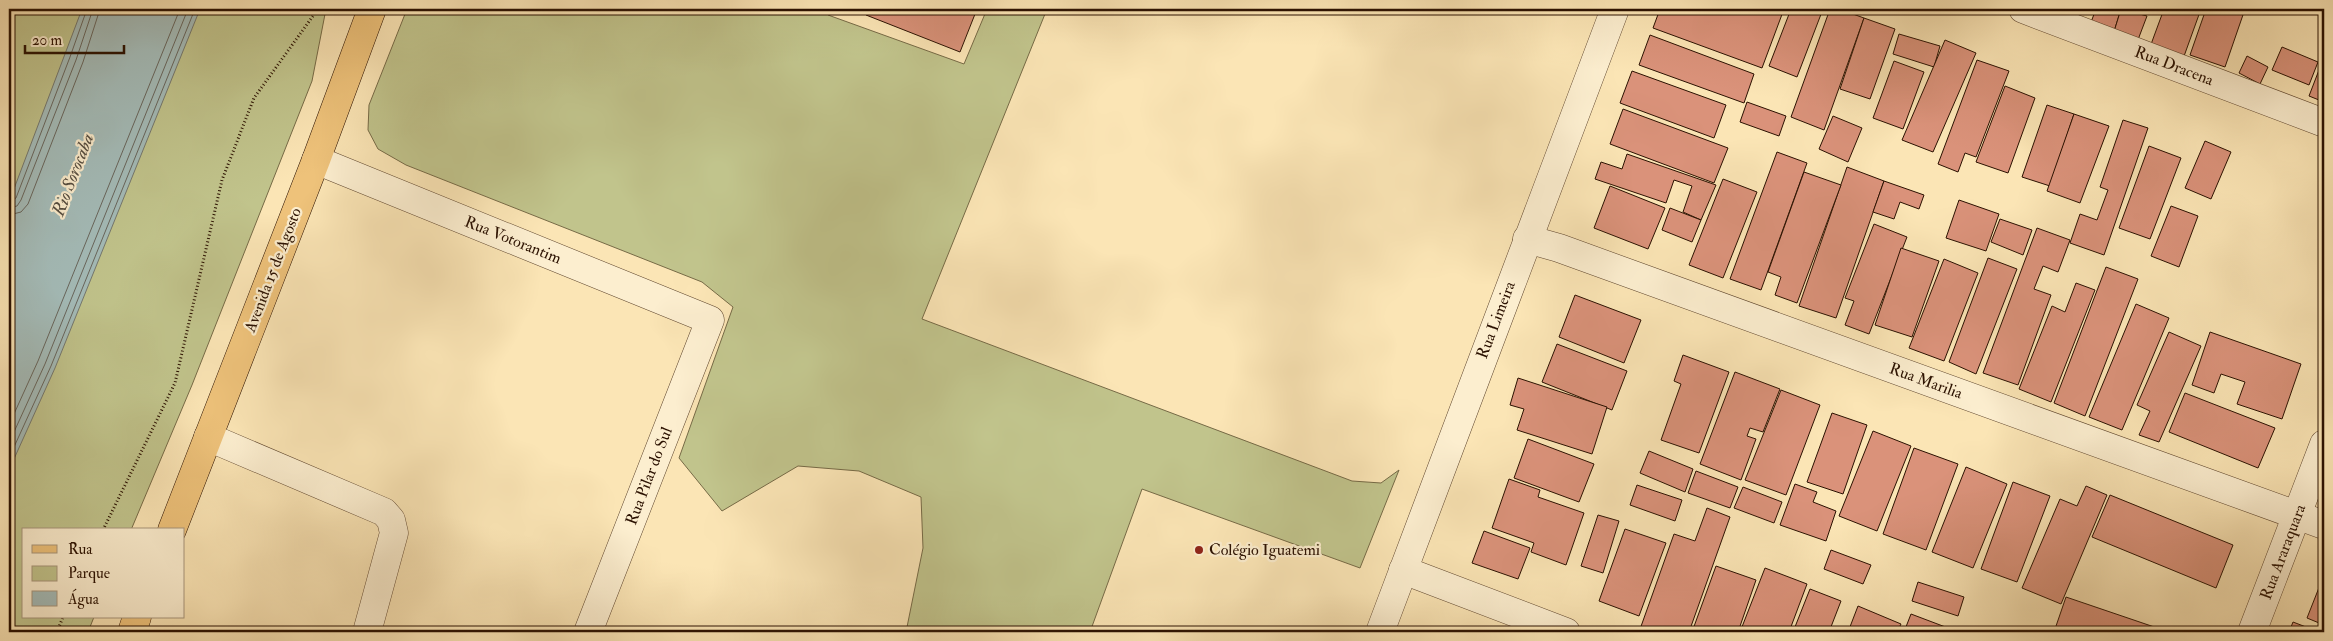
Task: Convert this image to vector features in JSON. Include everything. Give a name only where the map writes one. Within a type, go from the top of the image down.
[{"type":"main road","name":"Avenida 15 de Agosto","points":[[173,528],[316,160],[372,9]]},
{"type":"main road","points":[[132,632],[138,618]]},
{"type":"street","name":"Rua Limeira","points":[[1380,632],[1615,9]]},
{"type":"street","name":"Rua Dracena","points":[[2023,9],[2324,123]]},
{"type":"street","name":"Rua Votorantim","points":[[316,160],[710,320]]},
{"type":"street","name":"Rua Marilia","points":[[1527,239],[1559,248],[2324,525]]},
{"type":"street","name":"Rua Pilar do Sul","points":[[588,632],[710,320]]},
{"type":"street","points":[[208,437],[384,512],[392,520],[394,532],[366,632]]},
{"type":"street","name":"Rua Araraquara","points":[[2252,632],[2324,444]]},
{"type":"street","points":[[1403,570],[1566,632]]},
{"type":"path","points":[[104,528],[174,383],[222,180],[254,98],[318,9]]},
{"type":"path","points":[[57,632],[63,618]]},
{"type":"green space","points":[[9,9],[326,9],[312,81],[192,385],[132,528],[22,528],[22,618],[94,618],[88,632],[9,632]]},
{"type":"green space","points":[[407,9],[830,9],[828,15],[964,64],[987,9],[1047,9],[922,319],[1352,481],[1381,483],[1399,470],[1360,568],[1142,489],[1090,632],[906,632],[923,548],[921,497],[859,471],[798,466],[722,511],[679,458],[733,307],[702,282],[406,165],[378,149],[368,130],[369,105]]},
{"type":"water","name":"Rio Sorocaba","points":[[82,9],[200,9],[55,368],[9,470],[9,202]]},
{"type":"building","points":[[869,9],[977,9],[960,52],[866,15]]},
{"type":"building","points":[[1660,9],[1784,9],[1762,68],[1653,28]]},
{"type":"building","points":[[1791,9],[1823,9],[1797,77],[1769,66]]},
{"type":"building","points":[[1830,9],[1839,9],[1864,18],[1824,130],[1791,117]]},
{"type":"building","points":[[2096,9],[2121,9],[2112,38],[2088,30]]},
{"type":"building","points":[[2121,9],[2147,16],[2136,45],[2112,38]]},
{"type":"building","points":[[2164,9],[2201,9],[2183,59],[2150,47]]},
{"type":"building","points":[[2206,9],[2245,9],[2225,67],[2190,55]]},
{"type":"building","points":[[1864,18],[1895,29],[1870,99],[1840,89]]},
{"type":"building","points":[[1899,34],[1940,46],[1934,67],[1893,54]]},
{"type":"building","points":[[1650,35],[1754,74],[1744,103],[1639,65]]},
{"type":"building","points":[[1945,40],[1976,53],[1933,152],[1902,140]]},
{"type":"building","points":[[2282,47],[2318,62],[2309,85],[2272,70]]},
{"type":"building","points":[[2247,56],[2268,67],[2260,84],[2239,73]]},
{"type":"building","points":[[2324,57],[2324,102],[2309,96]]},
{"type":"building","points":[[1977,60],[2009,71],[1976,157],[1965,153],[1958,172],[1938,164]]},
{"type":"building","points":[[1894,61],[1924,72],[1903,129],[1873,118]]},
{"type":"building","points":[[1632,71],[1726,105],[1714,138],[1620,103]]},
{"type":"building","points":[[2005,86],[2035,98],[2008,173],[1976,162]]},
{"type":"building","points":[[1747,102],[1786,116],[1779,136],[1740,122]]},
{"type":"building","points":[[2047,105],[2074,114],[2050,186],[2022,177]]},
{"type":"building","points":[[1623,109],[1728,148],[1714,183],[1610,144]]},
{"type":"building","points":[[2074,114],[2109,126],[2080,203],[2047,191]]},
{"type":"building","points":[[1833,116],[1862,128],[1848,162],[1819,149]]},
{"type":"building","points":[[2123,120],[2148,128],[2104,255],[2070,243],[2080,214],[2097,220],[2108,190],[2100,187]]},
{"type":"building","points":[[2205,141],[2231,152],[2211,199],[2185,188]]},
{"type":"building","points":[[2149,146],[2181,158],[2150,239],[2119,228]]},
{"type":"building","points":[[1777,152],[1807,163],[1761,290],[1730,279]]},
{"type":"building","points":[[1627,154],[1716,185],[1701,220],[1683,212],[1692,186],[1674,180],[1666,203],[1595,179],[1601,162],[1622,169]]},
{"type":"building","points":[[1847,167],[1884,181],[1836,318],[1799,306]]},
{"type":"building","points":[[1804,172],[1841,185],[1797,303],[1775,295],[1781,277],[1768,272]]},
{"type":"building","points":[[1723,179],[1757,192],[1723,278],[1689,265]]},
{"type":"building","points":[[1884,181],[1924,195],[1919,209],[1900,202],[1894,219],[1873,212]]},
{"type":"building","points":[[1610,186],[1665,208],[1648,249],[1594,228]]},
{"type":"building","points":[[1959,200],[1999,214],[1986,251],[1946,238]]},
{"type":"building","points":[[2171,206],[2198,216],[2179,267],[2151,256]]},
{"type":"building","points":[[1670,208],[1701,220],[1692,242],[1662,230]]},
{"type":"building","points":[[2000,219],[2032,230],[2023,255],[1991,242]]},
{"type":"building","points":[[1874,224],[1907,237],[1869,334],[1845,325],[1854,301],[1845,298]]},
{"type":"building","points":[[2037,228],[2070,240],[2058,272],[2043,266],[2034,289],[2051,295],[2018,385],[1983,373]]},
{"type":"building","points":[[1901,248],[1939,261],[1912,337],[1875,325]]},
{"type":"building","points":[[1988,258],[2017,269],[1976,374],[1949,362]]},
{"type":"building","points":[[1944,259],[1978,273],[1944,361],[1909,348]]},
{"type":"building","points":[[2106,267],[2138,279],[2085,416],[2054,403]]},
{"type":"building","points":[[2076,283],[2095,290],[2051,402],[2019,389],[2052,306],[2065,312]]},
{"type":"building","points":[[1575,295],[1641,320],[1624,363],[1559,337]]},
{"type":"building","points":[[2136,304],[2169,318],[2122,430],[2089,417]]},
{"type":"building","points":[[2169,332],[2201,346],[2159,442],[2139,435],[2150,411],[2137,405]]},
{"type":"building","points":[[2210,332],[2301,364],[2282,419],[2237,404],[2245,382],[2221,374],[2214,393],[2192,385]]},
{"type":"building","points":[[1557,344],[1627,371],[1612,410],[1542,382]]},
{"type":"building","points":[[1683,355],[1729,372],[1699,453],[1661,440],[1681,384],[1674,381]]},
{"type":"building","points":[[1735,372],[1780,389],[1763,432],[1750,428],[1747,436],[1756,439],[1741,480],[1700,464]]},
{"type":"building","points":[[1518,378],[1607,407],[1592,454],[1517,430],[1524,409],[1510,405]]},
{"type":"building","points":[[1781,390],[1820,405],[1786,495],[1745,480]]},
{"type":"building","points":[[2185,393],[2275,428],[2258,468],[2169,432]]},
{"type":"building","points":[[1832,413],[1867,425],[1843,494],[1807,482]]},
{"type":"building","points":[[1873,431],[1911,446],[1877,531],[1839,516]]},
{"type":"building","points":[[1528,439],[1594,464],[1579,502],[1514,478]]},
{"type":"building","points":[[1914,448],[1958,464],[1926,550],[1883,534]]},
{"type":"building","points":[[1649,451],[1693,469],[1685,492],[1640,473]]},
{"type":"building","points":[[1966,467],[2007,484],[1973,568],[1932,552]]},
{"type":"building","points":[[1696,471],[1738,487],[1730,508],[1688,493]]},
{"type":"building","points":[[1509,479],[1540,490],[1538,497],[1584,513],[1566,565],[1531,552],[1534,543],[1492,528]]},
{"type":"building","points":[[2013,482],[2050,496],[2017,582],[1981,569]]},
{"type":"building","points":[[1795,484],[1817,492],[1813,502],[1836,511],[1826,541],[1780,525]]},
{"type":"building","points":[[1637,485],[1682,500],[1675,521],[1630,505]]},
{"type":"building","points":[[2086,486],[2107,495],[2061,604],[2022,588],[2060,499],[2077,506]]},
{"type":"building","points":[[1743,487],[1782,502],[1774,523],[1734,508]]},
{"type":"building","points":[[2110,495],[2233,545],[2216,588],[2092,537]]},
{"type":"building","points":[[1707,508],[1730,517],[1689,632],[1639,632],[1674,534],[1695,541]]},
{"type":"building","points":[[1598,515],[1619,521],[1603,573],[1581,566]]},
{"type":"building","points":[[1625,529],[1666,543],[1639,616],[1599,601]]},
{"type":"building","points":[[1484,531],[1530,548],[1518,579],[1472,563]]},
{"type":"building","points":[[1831,550],[1871,565],[1863,584],[1824,569]]},
{"type":"building","points":[[1716,566],[1756,580],[1738,632],[1692,632]]},
{"type":"building","points":[[1765,568],[1807,584],[1789,632],[1740,632]]},
{"type":"building","points":[[2322,580],[2324,581],[2324,625],[2307,618]]},
{"type":"building","points":[[1918,582],[1964,597],[1958,616],[1912,601]]},
{"type":"building","points":[[1810,589],[1841,601],[1829,632],[1793,632]]},
{"type":"building","points":[[2066,597],[2169,632],[2063,632],[2055,629]]},
{"type":"building","points":[[1858,606],[1901,624],[1897,632],[1848,632]]},
{"type":"building","points":[[1911,614],[1956,631],[1904,632]]},
{"type":"building","points":[[2293,622],[2319,632],[2289,632]]},
{"type":"place","name":"Colégio Iguatemi","points":[[1199,550]]}]
